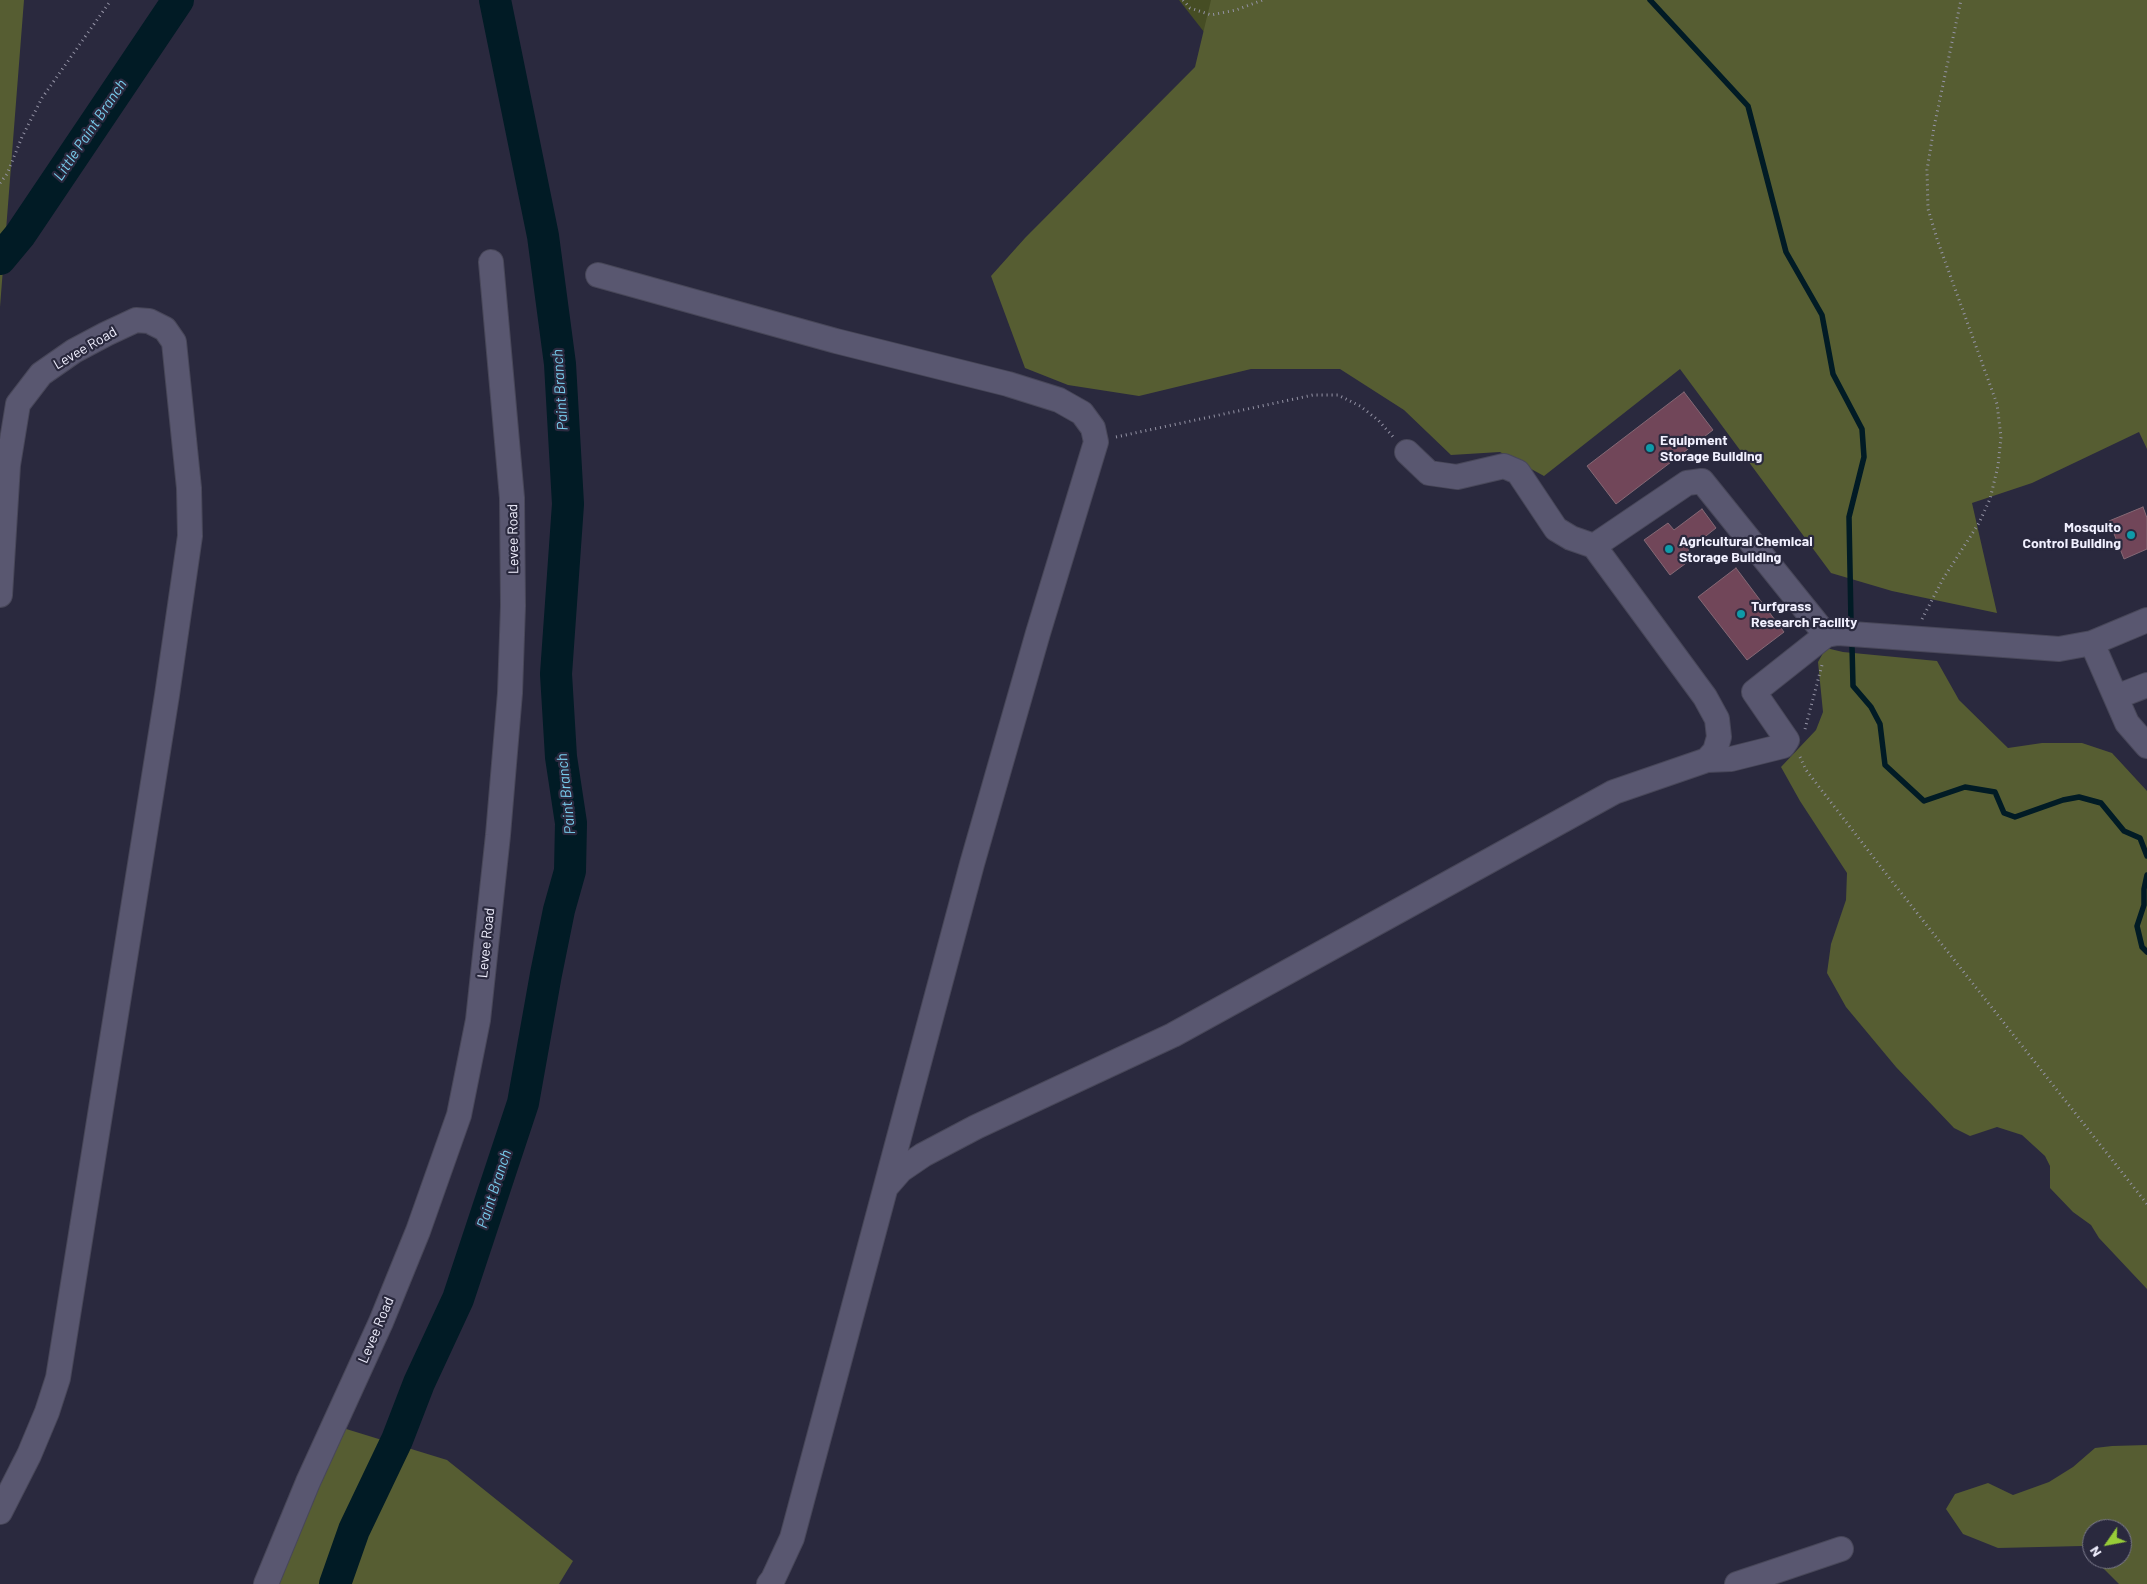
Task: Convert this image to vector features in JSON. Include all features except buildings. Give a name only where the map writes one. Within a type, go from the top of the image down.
[{"type":"lane","name":"Levee Road","points":[[266,1584],[308,1482],[373,1339],[418,1231],[459,1116],[478,1020],[498,835],[510,693],[513,606],[512,498],[490,262]]},
{"type":"lane","points":[[598,275],[836,341],[1008,384],[1059,400],[1082,413],[1093,428],[1096,442],[1038,633],[972,864],[792,1538],[769,1584]]},
{"type":"lane","name":"Levee Road","points":[[0,595],[8,465],[18,404],[41,374],[74,351],[136,320],[149,321],[165,329],[174,342],[189,488],[190,536],[166,705],[58,1378],[30,1455],[0,1512]]},
{"type":"lane","points":[[1407,452],[1429,473],[1456,477],[1504,466],[1518,472],[1556,529],[1571,538],[1594,546],[1705,697],[1717,719],[1720,738],[1715,751],[1707,760]]},
{"type":"lane","points":[[1594,546],[1687,483],[1702,481],[1826,635]]},
{"type":"lane","points":[[886,1187],[901,1170],[923,1155],[1173,1035],[1614,792],[1707,760],[1730,760],[1783,746],[1787,740],[1754,692],[1826,635],[1838,633],[2059,649],[2092,643],[2147,620]]},
{"type":"lane","points":[[2092,643],[2127,723],[2147,746]]},
{"type":"lane","points":[[2116,697],[2147,686]]},
{"type":"lane","points":[[1737,1584],[1841,1549]]},
{"type":"path","points":[[0,183],[7,174],[22,137],[42,98],[111,0]]},
{"type":"path","points":[[1183,0],[1190,8],[1211,15],[1236,10],[1262,0]]},
{"type":"path","points":[[1916,639],[1923,616],[1939,586],[1979,523],[1990,499],[1998,466],[2001,437],[1997,404],[1938,242],[1928,209],[1927,170],[1934,127],[1961,0]]},
{"type":"path","points":[[1096,442],[1313,395],[1338,395],[1360,406],[1378,420],[1407,452]]},
{"type":"path","points":[[1805,729],[1828,642],[1826,635]]},
{"type":"path","points":[[1800,754],[1800,759],[1806,770],[2147,1204]]},
{"type":"green space","points":[[0,0],[24,0],[0,307]]},
{"type":"green space","points":[[1179,0],[1276,0],[1215,46]]},
{"type":"green space","points":[[1211,0],[2147,0],[2147,449],[2139,432],[2032,483],[1972,503],[1997,613],[1892,591],[1831,573],[1680,369],[1544,476],[1500,452],[1451,455],[1404,410],[1340,369],[1251,369],[1139,396],[1068,385],[1025,368],[991,276],[1025,238],[1195,67]]},
{"type":"green space","points":[[1826,648],[1843,652],[1937,661],[1959,700],[2008,748],[2042,743],[2082,743],[2112,753],[2147,791],[2147,1289],[2099,1238],[2091,1225],[2073,1212],[2050,1188],[2050,1166],[2045,1156],[2022,1135],[1997,1127],[1970,1136],[1954,1128],[1896,1067],[1846,1007],[1827,973],[1831,944],[1846,900],[1847,873],[1800,801],[1781,767],[1816,730],[1823,712],[1818,662]]},
{"type":"green space","points":[[343,1428],[447,1460],[573,1561],[559,1584],[276,1584]]},
{"type":"green space","points":[[2147,1445],[2147,1584],[2119,1584],[2104,1569],[2132,1569],[2132,1519],[2082,1519],[2082,1546],[1998,1548],[1963,1534],[1946,1509],[1955,1494],[1988,1483],[2013,1495],[2049,1482],[2073,1467],[2095,1448]]},
{"type":"waterway","name":"Little Paint Branch","points":[[0,259],[20,235],[178,0]]},
{"type":"waterway","name":"Paint Branch","points":[[335,1584],[354,1530],[397,1440],[419,1383],[458,1299],[523,1103],[546,974],[559,910],[570,871],[571,823],[561,757],[556,674],[568,504],[560,364],[543,236],[495,0]]},
{"type":"waterway","points":[[1650,0],[1748,106],[1786,252],[1822,315],[1833,374],[1862,429],[1864,457],[1849,517],[1851,622]]},
{"type":"waterway","points":[[1852,646],[1853,686],[1871,707],[1880,724],[1885,765],[1924,801],[1965,787],[1995,792],[2004,813],[2015,817],[2063,800],[2079,797],[2101,803],[2124,831],[2140,838],[2147,856]]},
{"type":"waterway","points":[[2147,875],[2144,889],[2144,905],[2137,926],[2142,947],[2147,952]]},
{"type":"place","name":"Equipment Storage Building","points":[[1650,448]]},
{"type":"place","name":"Mosquito Control Building","points":[[2131,535]]},
{"type":"place","name":"Agricultural Chemical Storage Building","points":[[1669,549]]},
{"type":"place","name":"Turfgrass Research Facility","points":[[1741,614]]}]
